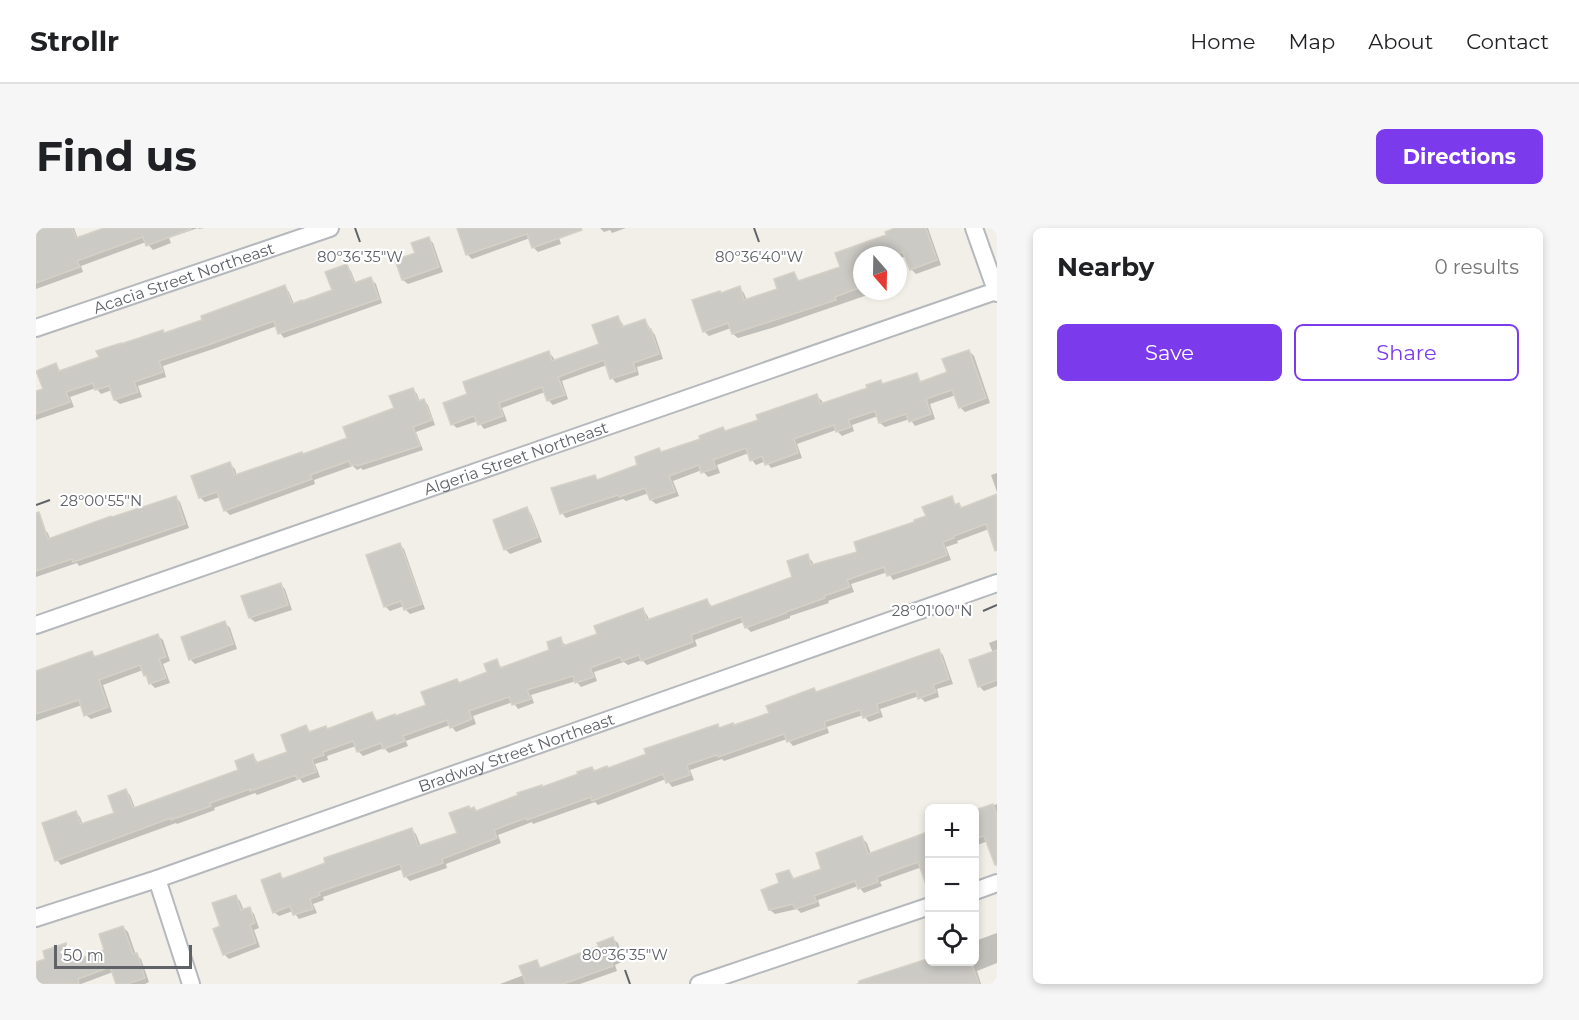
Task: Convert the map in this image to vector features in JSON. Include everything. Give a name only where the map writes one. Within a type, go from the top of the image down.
[{"type":"street","name":"Acacia Street Northeast","points":[[36,328],[330,228]]},
{"type":"street","points":[[974,228],[997,292]]},
{"type":"street","name":"Algeria Street Northeast","points":[[36,625],[997,292]]},
{"type":"street","name":"Bradway Street Northeast","points":[[36,918],[157,879],[997,582]]},
{"type":"street","points":[[157,879],[191,984]]},
{"type":"street","points":[[979,890],[997,883]]},
{"type":"street","points":[[699,984],[925,908]]},
{"type":"building","points":[[36,228],[72,228],[76,238],[104,228],[191,229],[146,246],[143,237],[77,261],[80,267],[36,283]]},
{"type":"building","points":[[457,228],[581,228],[582,230],[532,248],[527,234],[466,255]]},
{"type":"building","points":[[895,228],[926,228],[937,260],[910,270],[907,262],[907,246],[855,246],[886,235],[885,232]]},
{"type":"building","points":[[429,237],[439,267],[402,280],[395,260],[415,253],[411,243]]},
{"type":"building","points":[[853,247],[853,290],[835,297],[836,300],[732,334],[728,323],[703,332],[692,300],[740,286],[744,300],[777,289],[774,279],[794,272],[798,281],[840,267],[835,253]]},
{"type":"building","points":[[347,264],[354,283],[371,277],[379,299],[278,334],[274,321],[159,361],[163,372],[134,382],[138,392],[114,400],[109,386],[95,390],[93,383],[66,392],[70,402],[36,414],[36,391],[43,389],[36,371],[56,363],[59,371],[99,357],[96,351],[163,330],[164,333],[202,320],[201,316],[285,285],[292,304],[302,301],[332,290],[325,272]]},
{"type":"building","points":[[618,316],[622,327],[645,319],[649,330],[651,329],[659,354],[633,363],[636,371],[610,379],[604,360],[558,377],[565,395],[547,401],[542,387],[499,403],[503,416],[478,425],[474,416],[451,425],[443,403],[467,394],[463,382],[549,351],[552,361],[599,344],[592,325]]},
{"type":"building","points":[[969,350],[986,398],[959,408],[952,390],[926,399],[931,414],[909,422],[906,414],[879,423],[875,411],[848,420],[851,427],[836,432],[834,425],[794,439],[798,453],[765,465],[762,456],[750,461],[746,448],[713,460],[716,468],[701,473],[699,465],[669,476],[675,492],[650,500],[645,488],[560,514],[551,488],[595,475],[597,480],[637,465],[635,457],[659,448],[661,452],[700,439],[699,436],[723,427],[725,431],[758,420],[756,415],[817,394],[820,404],[867,388],[866,385],[881,380],[882,384],[917,373],[920,382],[947,372],[942,359]]},
{"type":"building","points":[[413,388],[418,401],[424,399],[432,420],[413,427],[420,446],[357,466],[356,464],[351,466],[349,461],[310,475],[312,479],[224,511],[217,492],[199,498],[191,476],[230,462],[235,475],[347,438],[343,427],[394,408],[389,396]]},
{"type":"building","points":[[997,494],[997,550],[995,551],[986,524],[943,542],[947,555],[924,564],[887,576],[884,567],[847,580],[850,587],[824,596],[825,598],[745,628],[741,617],[691,635],[693,642],[641,661],[639,655],[622,661],[620,657],[590,668],[594,677],[575,683],[573,676],[527,690],[531,699],[512,705],[509,697],[469,711],[472,719],[450,728],[447,720],[403,736],[405,741],[383,749],[381,743],[357,752],[353,741],[323,752],[324,755],[312,759],[316,772],[297,779],[296,775],[250,791],[250,789],[210,803],[211,806],[171,820],[171,818],[55,861],[42,823],[76,811],[81,824],[114,813],[108,796],[126,789],[133,808],[139,806],[238,770],[235,761],[253,754],[256,763],[287,752],[281,735],[306,725],[309,732],[326,726],[327,729],[372,712],[376,721],[395,714],[395,716],[426,705],[421,692],[457,679],[459,683],[487,672],[484,664],[497,659],[500,668],[549,650],[547,642],[561,637],[563,646],[597,634],[594,626],[643,608],[647,620],[707,599],[710,607],[792,577],[787,561],[808,554],[811,565],[857,552],[854,542],[926,516],[922,507],[952,496],[955,505],[959,503],[961,508]]},
{"type":"building","points":[[176,496],[185,524],[73,562],[72,559],[36,571],[36,513],[39,512],[48,539]]},
{"type":"building","points":[[527,507],[538,537],[504,550],[493,520]]},
{"type":"building","points":[[400,543],[422,604],[404,610],[401,601],[384,607],[366,555]]},
{"type":"building","points":[[281,583],[288,605],[249,618],[241,596]]},
{"type":"building","points":[[225,621],[233,644],[189,660],[181,637]]},
{"type":"building","points":[[158,634],[166,657],[159,659],[166,678],[149,684],[140,665],[99,680],[108,707],[84,716],[79,700],[36,714],[36,671],[92,651],[94,657]]},
{"type":"building","points":[[939,649],[949,679],[933,685],[936,692],[918,699],[916,691],[877,704],[879,712],[863,718],[860,710],[824,722],[826,728],[787,742],[784,734],[718,757],[717,755],[687,765],[690,775],[666,783],[663,774],[592,801],[591,797],[527,820],[526,818],[494,830],[497,838],[442,859],[443,863],[404,877],[400,864],[319,892],[320,895],[310,899],[313,909],[293,915],[290,906],[273,913],[261,880],[280,873],[282,879],[325,863],[324,858],[412,828],[418,846],[457,833],[449,813],[469,806],[470,809],[474,807],[476,811],[518,795],[517,793],[542,785],[542,787],[592,767],[594,771],[607,766],[608,768],[646,754],[644,749],[718,724],[719,728],[733,723],[734,725],[769,713],[766,706],[814,688],[816,692]]},
{"type":"building","points":[[997,650],[997,680],[978,687],[969,660]]},
{"type":"building","points":[[993,804],[997,816],[997,865],[995,865],[984,836],[979,838],[979,809]]},
{"type":"building","points":[[925,833],[925,882],[918,862],[877,877],[878,882],[858,889],[855,881],[814,896],[817,902],[795,909],[793,904],[769,910],[761,890],[779,883],[776,874],[789,870],[793,879],[821,869],[816,853],[862,836],[868,854]]},
{"type":"building","points":[[236,895],[241,910],[250,907],[255,923],[250,925],[256,943],[223,955],[213,929],[220,926],[212,903]]},
{"type":"building","points":[[123,926],[133,954],[137,953],[145,978],[127,984],[116,984],[110,967],[78,979],[79,984],[36,984],[36,962],[45,959],[43,951],[66,943],[72,961],[104,950],[99,934]]},
{"type":"building","points":[[613,937],[620,957],[611,960],[613,966],[563,984],[526,984],[519,966],[537,960],[540,968],[599,946],[597,943]]},
{"type":"building","points":[[925,960],[925,966],[972,966],[979,984],[859,984],[859,981]]}]
